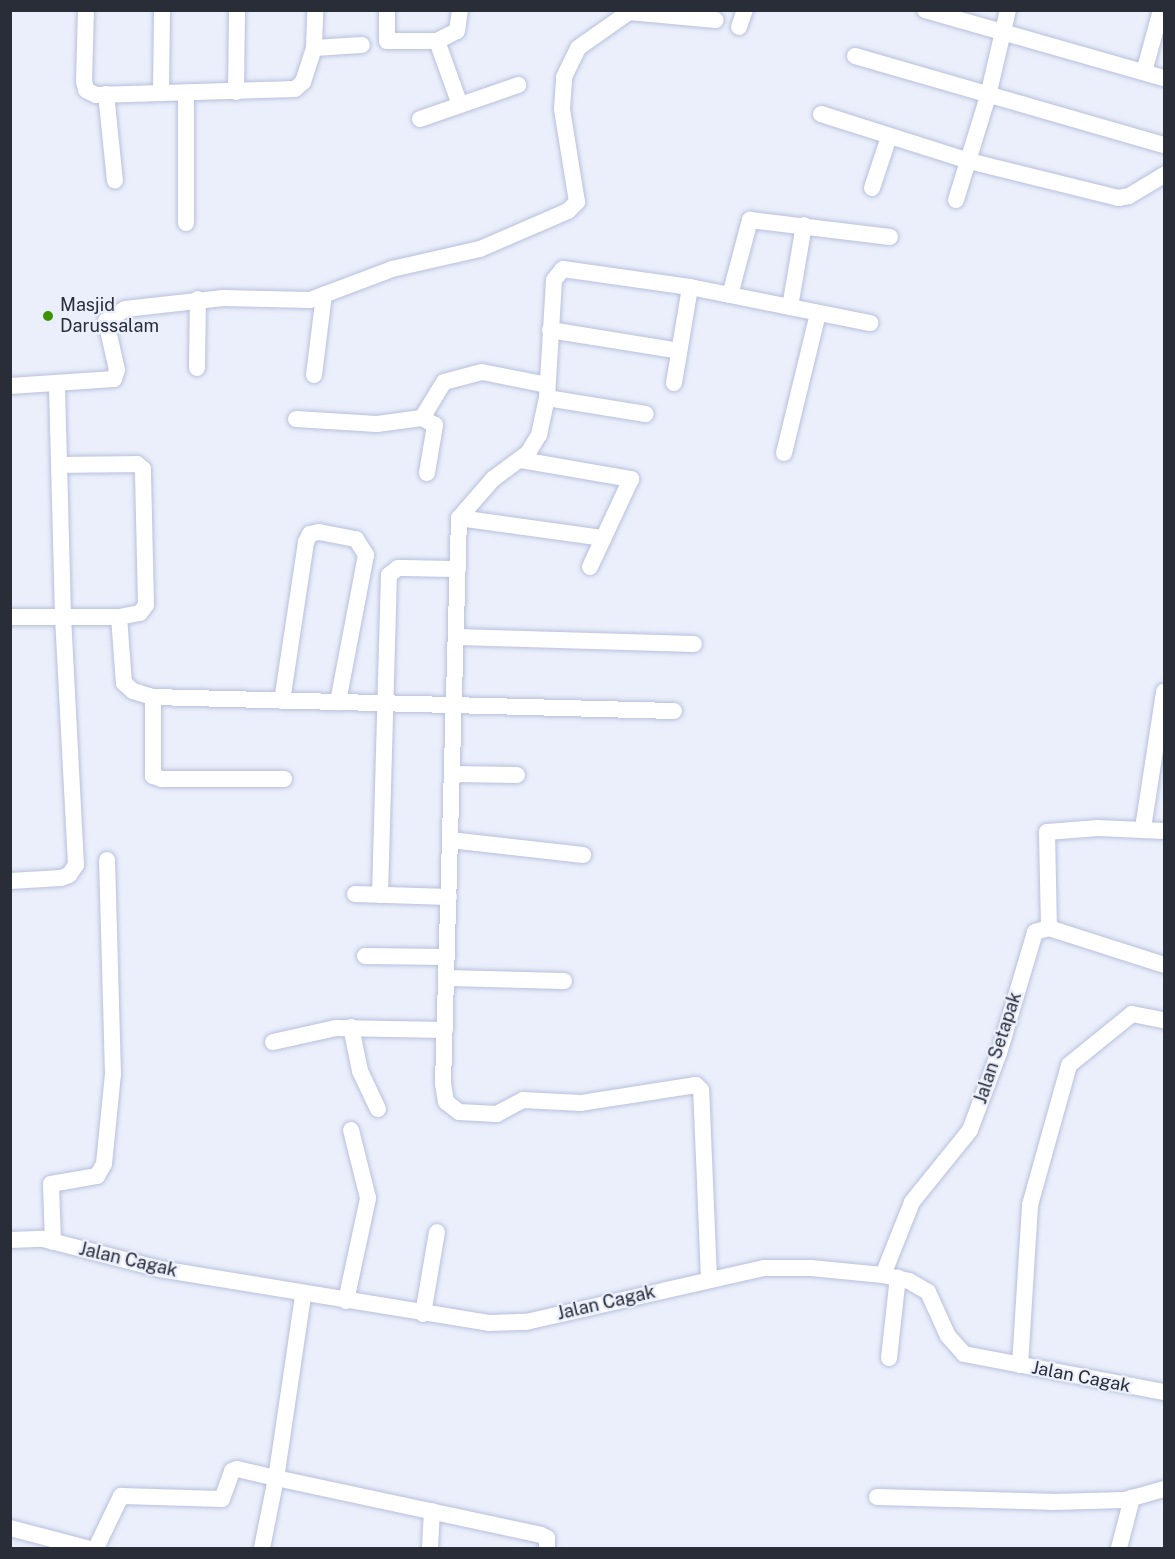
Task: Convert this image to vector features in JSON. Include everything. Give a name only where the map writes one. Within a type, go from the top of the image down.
[{"type":"street","points":[[86,10],[85,86],[90,93],[106,94],[295,89],[303,82],[314,48],[315,10]]},
{"type":"street","points":[[161,93],[162,10]]},
{"type":"street","points":[[236,92],[237,10]]},
{"type":"street","points":[[387,10],[387,41],[437,41],[457,32],[460,10]]},
{"type":"street","points":[[739,27],[745,10]]},
{"type":"street","points":[[925,10],[1164,78]]},
{"type":"street","points":[[956,200],[988,96],[1008,10]]},
{"type":"street","points":[[1144,72],[1161,10]]},
{"type":"street","points":[[10,386],[112,381],[117,377],[106,323],[117,313],[198,299],[310,300],[392,269],[480,249],[568,212],[577,202],[562,108],[564,77],[578,48],[614,17],[630,12],[716,20]]},
{"type":"street","points":[[437,41],[460,105]]},
{"type":"street","points":[[314,48],[362,45]]},
{"type":"street","points":[[855,56],[1164,145]]},
{"type":"street","points":[[420,119],[518,85]]},
{"type":"street","points":[[186,93],[186,223]]},
{"type":"street","points":[[106,94],[115,181]]},
{"type":"street","points":[[821,114],[969,161],[1118,198],[1129,196],[1164,175]]},
{"type":"street","points":[[872,188],[889,137]]},
{"type":"street","points":[[730,295],[750,220],[890,237]]},
{"type":"street","points":[[790,307],[804,225]]},
{"type":"street","points":[[709,1278],[701,1090],[696,1085],[581,1103],[523,1100],[497,1114],[459,1112],[446,1102],[444,1094],[445,1030],[458,637],[459,518],[493,479],[521,460],[539,435],[547,392],[554,280],[562,269],[690,287],[870,323]]},
{"type":"street","points":[[674,383],[690,287]]},
{"type":"street","points":[[314,375],[324,295]]},
{"type":"street","points":[[197,368],[198,299]]},
{"type":"street","points":[[784,453],[818,313]]},
{"type":"street","points":[[550,330],[679,351]]},
{"type":"street","points":[[422,418],[444,382],[482,372],[547,392],[646,414]]},
{"type":"street","points":[[10,881],[61,878],[69,875],[75,866],[63,616],[57,385]]},
{"type":"street","points":[[296,419],[377,424],[422,418],[435,425],[427,472]]},
{"type":"street","points":[[521,460],[631,479],[590,567]]},
{"type":"street","points":[[10,617],[119,617],[140,613],[146,605],[143,469],[137,464],[59,465]]},
{"type":"street","points":[[459,518],[604,538]]},
{"type":"street","points":[[282,701],[306,542],[310,534],[319,532],[356,539],[366,555],[338,702]]},
{"type":"street","points":[[380,894],[389,575],[398,568],[459,569]]},
{"type":"street","points":[[119,617],[124,683],[133,692],[153,697],[674,711]]},
{"type":"street","points":[[458,637],[694,644]]},
{"type":"street","points":[[1143,828],[1161,728],[1164,692]]},
{"type":"street","points":[[153,697],[153,776],[162,779],[284,778]]},
{"type":"street","points":[[452,774],[517,775]]},
{"type":"street","points":[[1164,831],[1143,828],[1047,832],[1049,928],[1164,965]]},
{"type":"street","points":[[450,840],[583,855]]},
{"type":"street","points":[[53,1242],[51,1184],[97,1176],[104,1164],[112,1074],[107,860]]},
{"type":"street","points":[[355,894],[449,897]]},
{"type":"street","name":"Jalan Setapak","points":[[890,1276],[912,1202],[970,1130],[999,1053],[1035,932],[1049,928]]},
{"type":"street","points":[[365,956],[447,957]]},
{"type":"street","points":[[447,978],[564,981]]},
{"type":"street","points":[[1020,1365],[1030,1204],[1069,1065],[1132,1014],[1164,1020]]},
{"type":"street","points":[[273,1042],[351,1027],[445,1030]]},
{"type":"street","points":[[351,1027],[360,1071],[378,1109]]},
{"type":"street","points":[[346,1301],[368,1198],[351,1130]]},
{"type":"street","points":[[423,1314],[437,1232]]},
{"type":"street","name":"Jalan Cagak","points":[[10,1240],[53,1242],[104,1257],[303,1296],[489,1323],[525,1322],[709,1278],[788,1267],[890,1276],[932,1296],[948,1336],[959,1351],[1164,1392]]},
{"type":"street","points":[[889,1358],[890,1276]]},
{"type":"street","points":[[262,1548],[276,1478],[303,1296]]},
{"type":"street","points":[[96,1548],[116,1502],[124,1494],[219,1499],[225,1497],[234,1470],[541,1535],[547,1538],[547,1548]]},
{"type":"street","points":[[877,1497],[1051,1502],[1132,1498],[1164,1489]]},
{"type":"street","points":[[1119,1548],[1132,1498]]},
{"type":"street","points":[[430,1548],[432,1511]]},
{"type":"street","points":[[10,1528],[86,1548]]},
{"type":"place","name":"Masjid Darussalam","points":[[48,316]]}]
